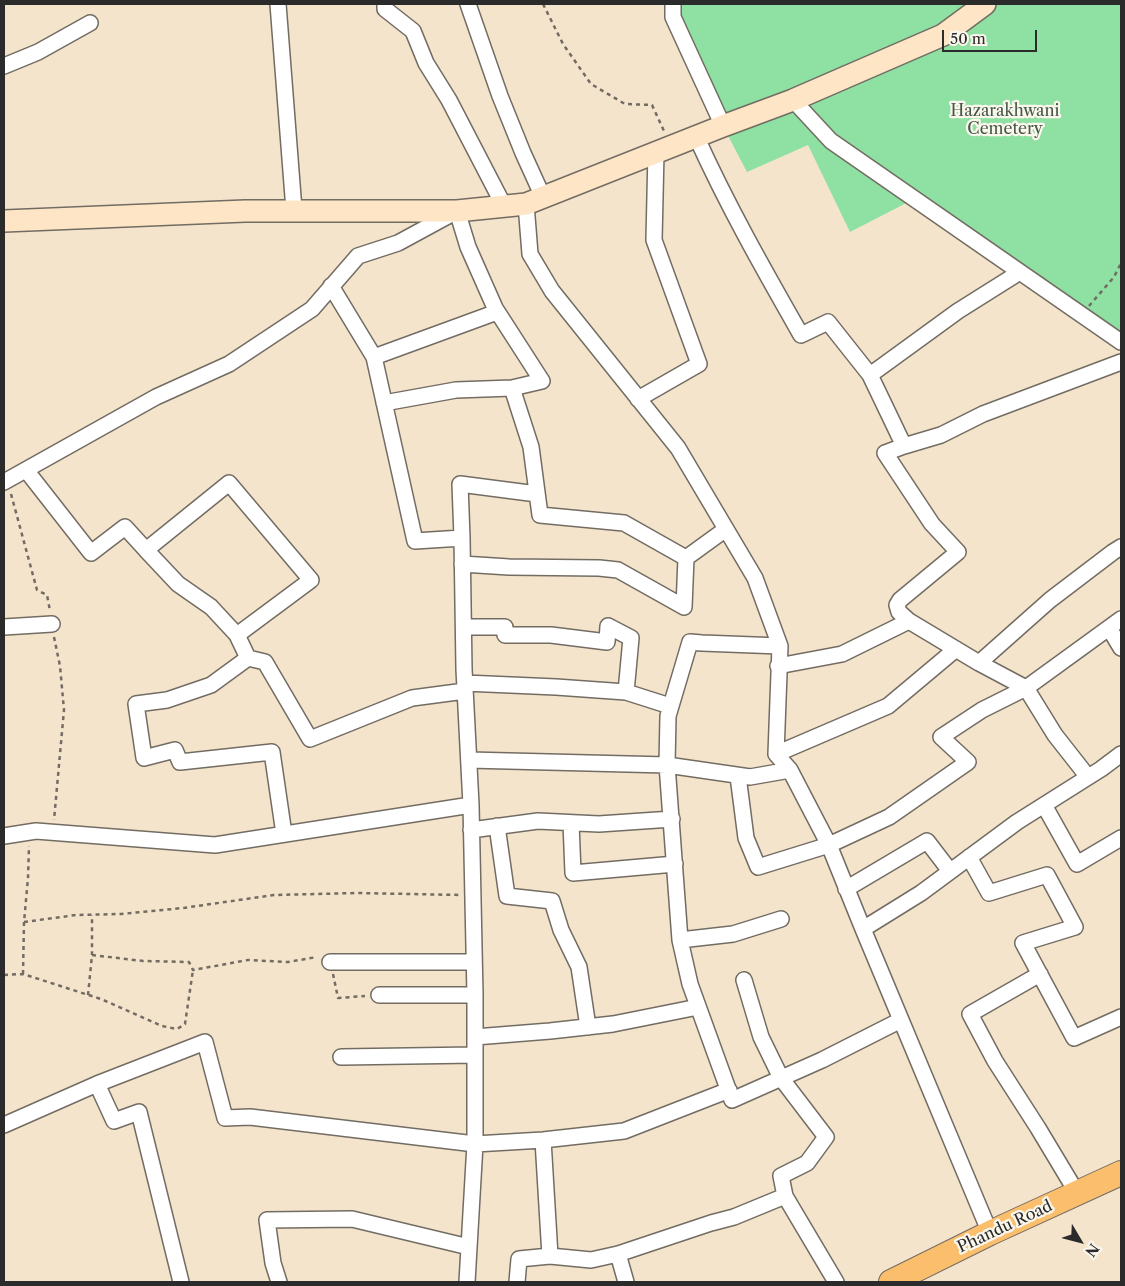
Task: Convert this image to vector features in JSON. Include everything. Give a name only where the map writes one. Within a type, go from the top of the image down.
[{"type":"main road","points":[[4,221],[245,211],[457,211],[534,201],[696,136],[793,100],[943,35],[985,4]]},
{"type":"main road","name":"Phandu Road","points":[[891,1282],[990,1233],[1121,1173]]},
{"type":"street","points":[[278,4],[294,210]]},
{"type":"street","points":[[385,4],[385,8],[413,31],[426,63],[449,100],[504,206]]},
{"type":"street","points":[[468,4],[500,96],[523,153],[534,201],[530,254],[552,291],[678,448],[755,578],[780,646],[776,754],[790,770],[829,845],[990,1233]]},
{"type":"street","points":[[673,4],[674,18],[723,126]]},
{"type":"street","points":[[4,66],[38,52],[90,23]]},
{"type":"street","points":[[793,100],[831,141],[1121,342]]},
{"type":"street","points":[[696,136],[740,226],[801,336],[828,322],[870,375],[904,446]]},
{"type":"street","points":[[638,399],[699,364],[654,240],[664,149]]},
{"type":"street","points":[[6,482],[156,397],[229,364],[312,309],[358,256],[398,243],[457,211],[468,247],[498,312],[542,381],[512,388],[456,390],[384,403]]},
{"type":"street","points":[[870,375],[958,311],[1020,272]]},
{"type":"street","points":[[331,286],[374,357],[415,541],[462,538]]},
{"type":"street","points":[[374,357],[498,312]]},
{"type":"street","points":[[1088,777],[1055,735],[1026,688],[956,650],[909,621],[899,612],[897,606],[900,600],[958,552],[932,524],[885,453],[941,435],[983,414],[1121,362]]},
{"type":"street","points":[[512,388],[531,446],[540,516],[624,523],[686,558]]},
{"type":"street","points":[[26,470],[91,553],[124,527],[178,584],[210,607],[236,635],[248,658],[265,662],[310,738],[412,698],[465,687],[556,687],[626,692],[670,706]]},
{"type":"street","points":[[146,550],[230,483],[311,580],[236,635]]},
{"type":"street","points":[[468,1282],[475,1144],[475,995],[471,805],[465,687],[460,484],[537,494]]},
{"type":"street","points":[[686,558],[726,529]]},
{"type":"street","points":[[979,663],[1050,600],[1121,547]]},
{"type":"street","points":[[462,564],[618,570],[684,606],[686,558]]},
{"type":"street","points":[[778,666],[842,654],[909,621]]},
{"type":"street","points":[[738,776],[746,838],[758,867],[829,845],[889,817],[968,762],[942,737],[982,710],[1026,688],[1115,623],[1121,648]]},
{"type":"street","points":[[4,628],[52,624]]},
{"type":"street","points":[[464,627],[505,627],[505,635],[552,635],[607,642],[608,626],[632,638],[626,692]]},
{"type":"street","points":[[780,646],[690,642],[670,706],[667,765],[680,940],[690,984],[732,1100],[822,1060],[900,1020]]},
{"type":"street","points":[[776,754],[888,706],[956,650]]},
{"type":"street","points":[[248,658],[211,685],[167,700],[136,704],[144,758],[175,750],[180,762],[272,752],[284,834]]},
{"type":"street","points":[[863,929],[921,893],[1017,822],[1121,755]]},
{"type":"street","points":[[469,760],[667,765],[750,777],[790,770]]},
{"type":"street","points":[[4,836],[36,831],[215,845],[471,805]]},
{"type":"street","points":[[1044,805],[1077,864],[1121,838]]},
{"type":"street","points":[[471,830],[538,821],[599,824],[672,819]]},
{"type":"street","points":[[571,823],[573,873],[675,864]]},
{"type":"street","points":[[497,826],[507,896],[552,901],[562,930],[579,968],[588,1027]]},
{"type":"street","points":[[846,889],[928,841],[950,871]]},
{"type":"street","points":[[969,857],[989,893],[1047,875],[1075,927],[1024,943],[1074,1038],[1121,1016]]},
{"type":"street","points":[[680,940],[733,934],[781,919]]},
{"type":"street","points":[[330,962],[474,962]]},
{"type":"street","points":[[1040,974],[970,1014],[995,1061],[1077,1193]]},
{"type":"street","points":[[744,980],[761,1037],[781,1078],[826,1137],[807,1163],[781,1176],[785,1196],[836,1282]]},
{"type":"street","points":[[379,994],[475,995]]},
{"type":"street","points":[[475,1037],[613,1024],[698,1007]]},
{"type":"street","points":[[4,1125],[96,1084],[205,1042],[225,1118],[250,1117],[475,1144],[543,1140],[624,1131],[729,1090]]},
{"type":"street","points":[[341,1057],[475,1055]]},
{"type":"street","points":[[96,1084],[114,1121],[139,1112],[181,1282]]},
{"type":"street","points":[[543,1140],[550,1256]]},
{"type":"street","points":[[517,1282],[519,1259],[550,1256],[591,1260],[618,1254],[734,1217],[785,1196]]},
{"type":"street","points":[[279,1282],[273,1263],[267,1220],[352,1219],[469,1246]]},
{"type":"street","points":[[618,1254],[626,1282]]},
{"type":"path","points":[[543,4],[563,44],[591,84],[624,104],[652,105],[664,149]]},
{"type":"path","points":[[1081,314],[1114,277],[1121,263]]},
{"type":"path","points":[[6,482],[37,590],[47,595],[60,666],[64,710],[53,832]]},
{"type":"path","points":[[22,974],[29,832]]},
{"type":"path","points":[[24,922],[76,915],[121,914],[174,909],[274,895],[358,893],[473,895]]},
{"type":"path","points":[[88,995],[92,956],[92,915]]},
{"type":"path","points":[[193,970],[248,960],[288,962],[328,955],[338,998],[379,994]]},
{"type":"path","points":[[4,975],[22,974],[102,999],[162,1026],[177,1029],[185,1024],[193,970],[190,962],[143,961],[92,956]]},
{"type":"green space","name":"Hazarakhwani Cemetery","points":[[672,4],[1121,4],[1121,342],[914,199],[850,232],[808,145],[747,172],[723,126]]}]
